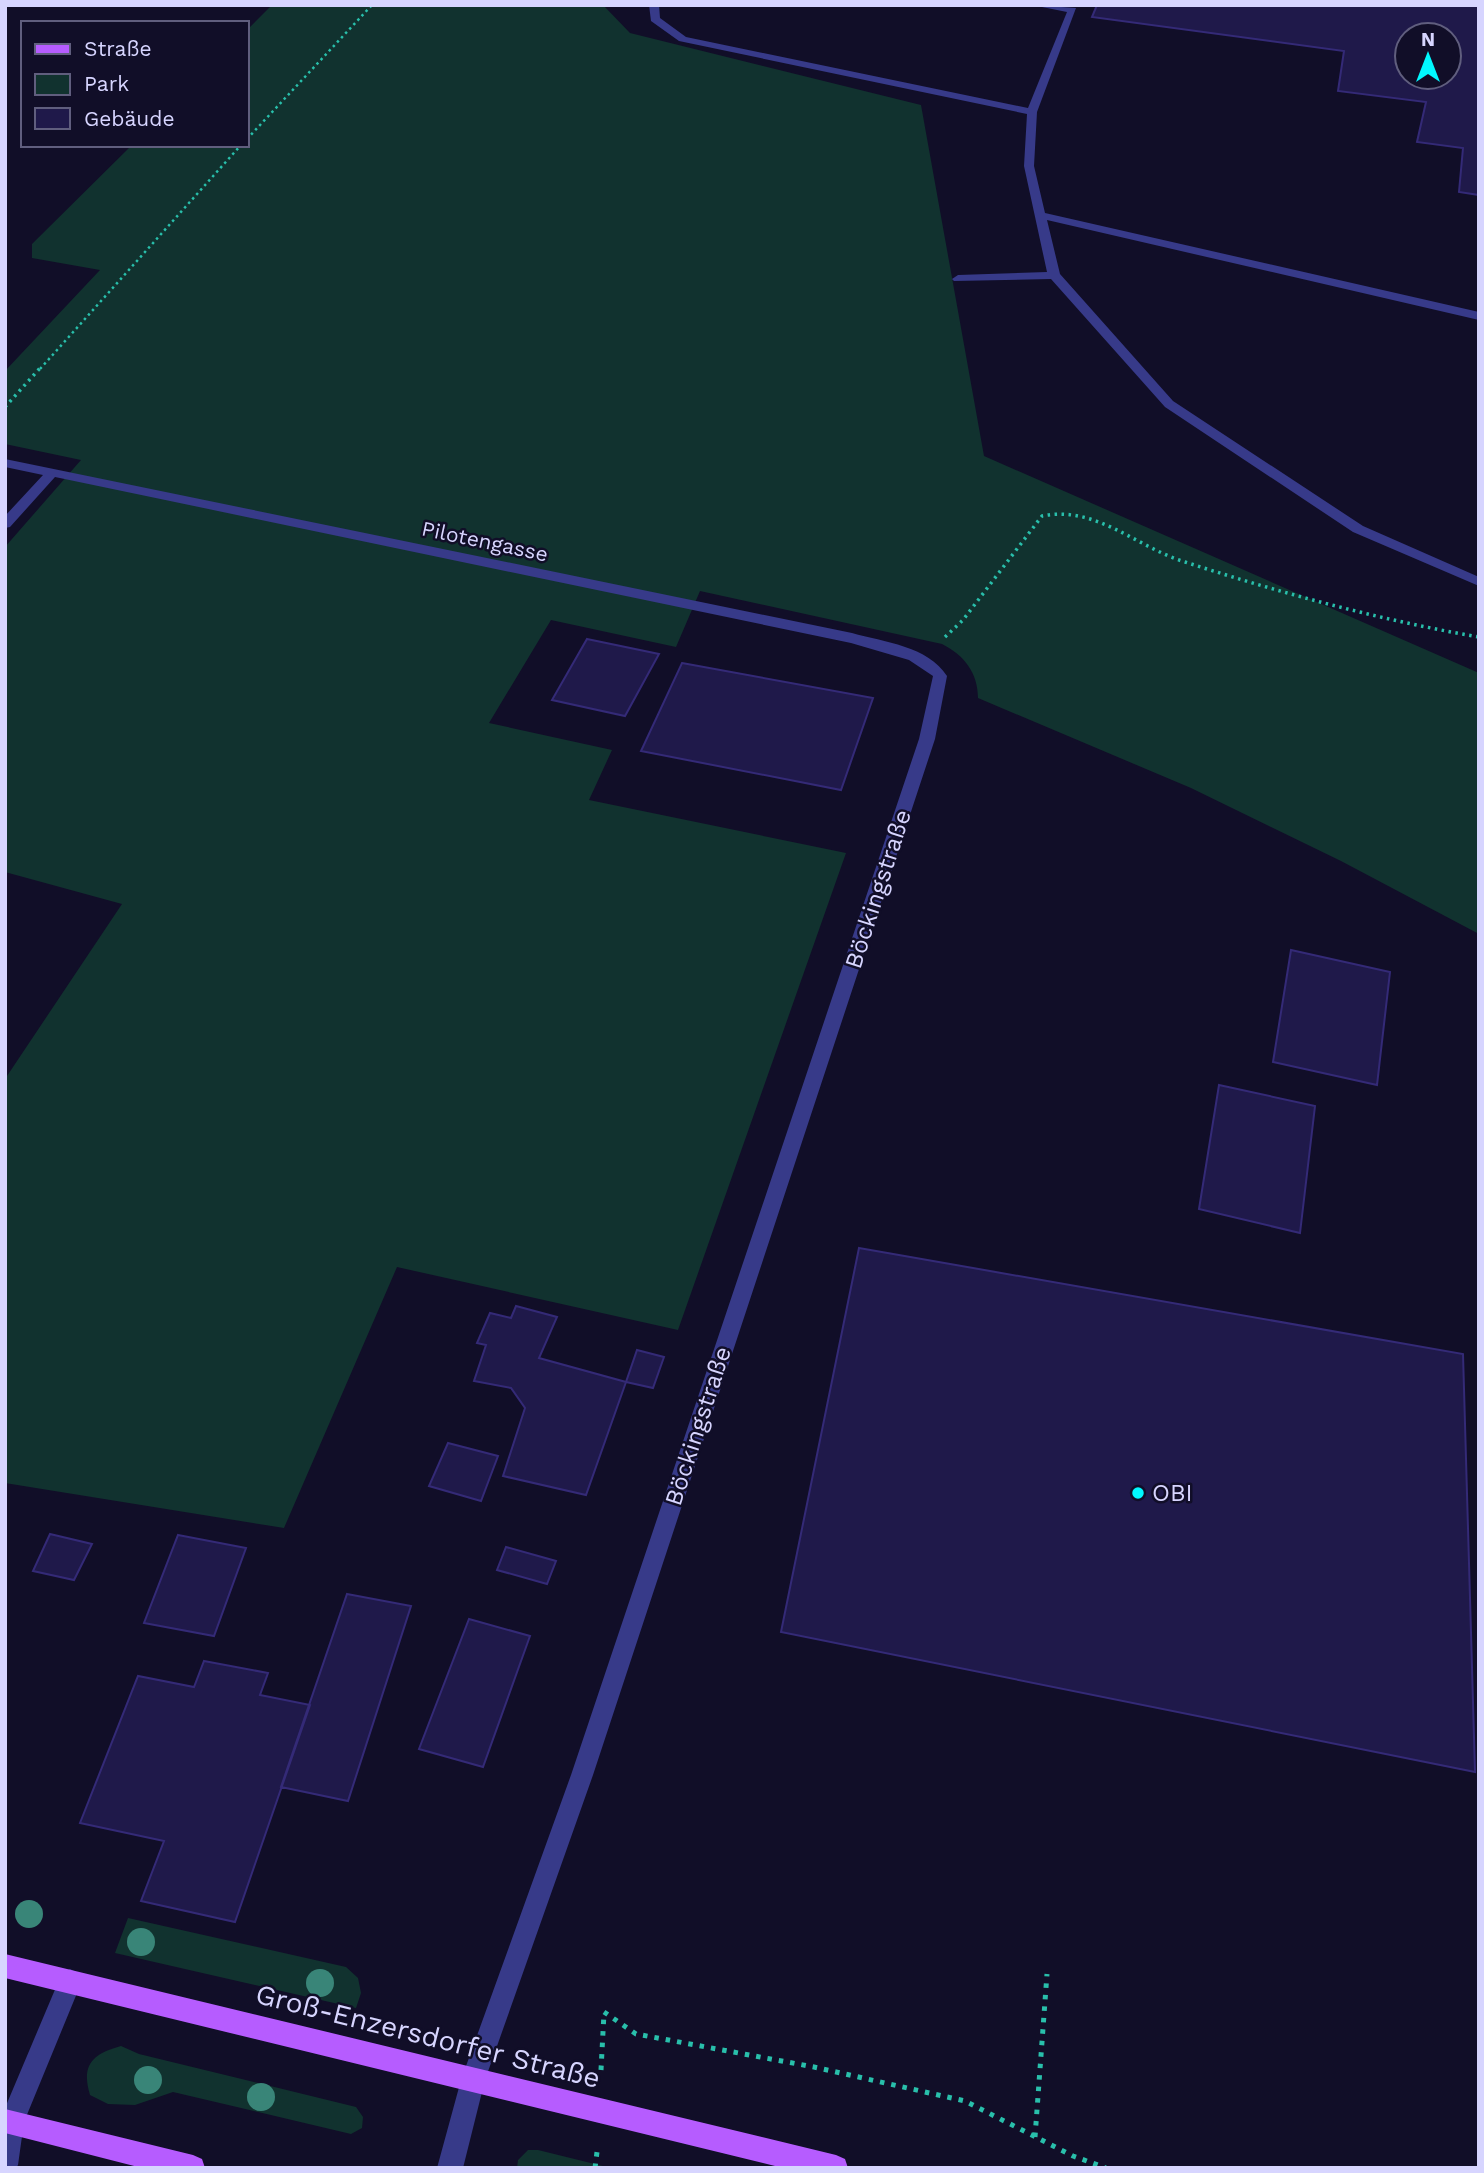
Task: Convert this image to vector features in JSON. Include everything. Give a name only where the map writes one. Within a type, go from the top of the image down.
[{"type":"main road","name":"Groß-Enzersdorfer Straße","points":[[5,1966],[836,2168]]},
{"type":"main road","points":[[9,2122],[193,2168]]},
{"type":"street","points":[[654,5],[655,19],[683,39],[1032,112]]},
{"type":"street","points":[[1037,5],[1073,10],[1032,112],[1029,166],[1054,275],[1169,404],[1358,529],[1479,582]]},
{"type":"street","points":[[1040,215],[1479,316]]},
{"type":"street","points":[[958,279],[1054,275]]},
{"type":"street","name":"Pilotengasse","points":[[5,463],[852,638],[921,659]]},
{"type":"street","points":[[5,524],[52,474]]},
{"type":"street","name":"Böckingstraße","points":[[450,2168],[473,2080],[582,1775],[928,739],[940,683],[936,667],[921,659]]},
{"type":"street","points":[[5,2165],[9,2122],[70,1981]]},
{"type":"path","points":[[248,138],[372,5]]},
{"type":"path","points":[[5,407],[239,147]]},
{"type":"path","points":[[921,659],[963,620],[1042,516],[1058,511],[1104,521],[1147,548],[1225,573],[1333,604],[1479,637]]},
{"type":"path","points":[[1035,2137],[1047,1974]]},
{"type":"path","points":[[604,2012],[636,2034],[814,2067],[965,2101],[1035,2137],[1106,2168]]},
{"type":"green space","points":[[272,5],[603,5],[630,33],[921,105],[984,456],[1479,673],[1479,934],[1341,861],[1191,788],[978,698],[975,681],[968,666],[963,659],[942,644],[700,591],[676,647],[551,620],[489,723],[612,750],[589,800],[846,853],[678,1330],[397,1267],[284,1528],[5,1483],[5,1079],[122,904],[5,872],[5,547],[81,460],[5,444],[5,371],[100,270],[32,258],[32,244],[130,147],[248,147],[248,29]]},
{"type":"green space","points":[[128,1918],[346,1967],[358,1978],[361,1993],[356,2008],[115,1953]]},
{"type":"green space","points":[[121,2046],[139,2054],[356,2107],[363,2117],[362,2128],[351,2134],[173,2092],[135,2105],[108,2104],[90,2095],[88,2068],[96,2057]]},
{"type":"green space","points":[[528,2150],[538,2150],[611,2168],[517,2168],[518,2160]]},
{"type":"building","points":[[1097,5],[1479,5],[1479,195],[1459,192],[1463,148],[1417,142],[1426,102],[1338,91],[1344,51],[1092,17]]},
{"type":"building","points":[[587,639],[659,654],[625,716],[552,700]]},
{"type":"building","points":[[682,663],[873,698],[841,790],[641,751]]},
{"type":"building","points":[[1291,950],[1390,972],[1377,1085],[1273,1062]]},
{"type":"building","points":[[1219,1085],[1315,1106],[1300,1233],[1199,1209]]},
{"type":"building","name":"OBI","points":[[859,1248],[1463,1354],[1475,1772],[781,1632]]},
{"type":"building","points":[[516,1306],[557,1317],[539,1358],[626,1382],[586,1495],[503,1476],[525,1408],[511,1388],[474,1381],[486,1345],[477,1343],[490,1313],[511,1318]]},
{"type":"building","points":[[637,1350],[664,1357],[653,1388],[626,1382]]},
{"type":"building","points":[[448,1443],[498,1456],[481,1501],[429,1486]]},
{"type":"building","points":[[50,1534],[92,1544],[74,1580],[33,1571]]},
{"type":"building","points":[[178,1535],[246,1548],[214,1636],[144,1623]]},
{"type":"building","points":[[506,1547],[556,1561],[547,1584],[497,1570]]},
{"type":"building","points":[[347,1594],[411,1606],[348,1801],[281,1787]]},
{"type":"building","points":[[469,1619],[530,1636],[483,1767],[419,1749]]},
{"type":"building","points":[[204,1661],[268,1673],[260,1695],[310,1705],[235,1922],[141,1901],[164,1841],[80,1823],[138,1676],[194,1687]]},
{"type":"place","name":"OBI","points":[[1138,1493]]}]
